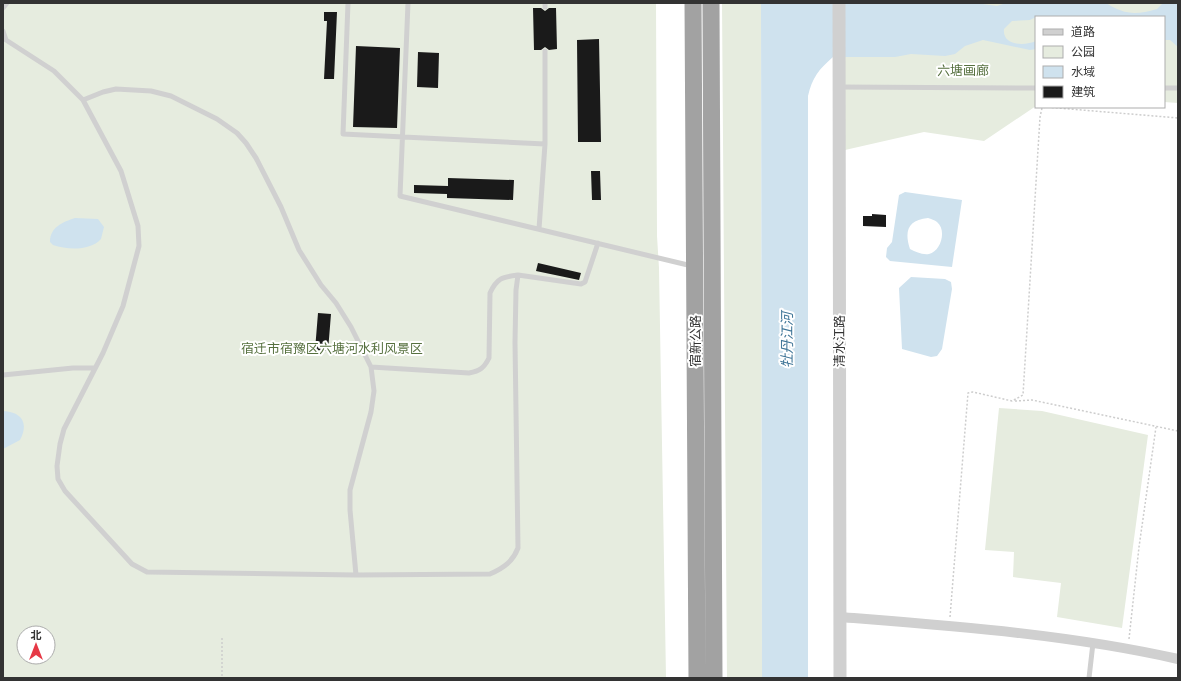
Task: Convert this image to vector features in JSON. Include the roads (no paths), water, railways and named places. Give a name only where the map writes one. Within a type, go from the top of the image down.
[{"type":"highway","name":"宿新公路","points":[[693,3],[704,266],[714,678]]},
{"type":"highway","name":"宿新公路","points":[[697,678],[704,266],[711,3]]},
{"type":"street","name":"清水江路","points":[[839,3],[840,678]]},
{"type":"street","points":[[840,617],[950,625],[1093,642],[1178,659]]},
{"type":"lane","points":[[3,8],[7,3]]},
{"type":"lane","points":[[348,3],[343,134],[545,144]]},
{"type":"lane","points":[[408,3],[400,196],[598,244],[704,266]]},
{"type":"lane","points":[[3,31],[6,40],[54,71],[83,100],[121,171],[138,226],[139,246],[124,306],[64,429],[57,455],[58,479],[66,491],[132,564],[148,572],[157,574],[490,574],[506,565],[516,554],[518,548],[515,342],[516,290],[518,275]]},
{"type":"lane","points":[[539,229],[545,144],[545,51]]},
{"type":"lane","points":[[839,87],[1035,88]]},
{"type":"lane","points":[[1165,88],[1178,88]]},
{"type":"lane","points":[[83,100],[103,92],[116,89],[151,91],[170,96],[217,119],[237,133],[256,158],[281,207],[299,250],[321,285],[336,303],[351,326],[371,367],[374,391],[371,412],[350,490],[350,510],[356,575]]},
{"type":"lane","points":[[371,367],[469,373],[480,371],[486,366],[489,358],[490,293],[494,285],[501,278],[518,275],[581,284],[585,282],[598,244]]},
{"type":"lane","points":[[3,376],[73,368],[95,368]]},
{"type":"lane","points":[[1089,678],[1093,642]]},
{"type":"water","name":"牡丹江河","points":[[761,3],[975,3],[997,6],[1006,3],[1106,3],[1119,10],[1131,13],[1157,9],[1163,3],[1178,4],[1178,47],[1170,40],[1165,40],[1165,16],[1035,16],[1030,20],[1012,21],[1004,29],[1004,35],[1010,42],[1026,44],[1035,41],[1035,49],[1030,50],[983,40],[965,46],[955,54],[945,56],[911,54],[895,57],[833,57],[820,70],[814,79],[808,96],[808,678],[762,678]]},
{"type":"water","points":[[905,192],[962,200],[952,267],[890,261],[886,257],[887,248],[892,242],[899,195]],"holes":[[[928,218],[936,221],[942,230],[942,235],[937,249],[929,254],[921,254],[910,249],[907,237],[909,228],[912,224],[921,219]]]},
{"type":"water","points":[[75,218],[98,219],[104,227],[101,239],[91,246],[78,248],[65,248],[53,245],[50,242],[52,232],[62,223]]},
{"type":"water","points":[[911,277],[945,279],[951,282],[952,289],[942,349],[937,356],[931,357],[902,349],[899,288]]},
{"type":"water","points":[[3,411],[19,416],[24,424],[24,428],[20,440],[3,449]]},
{"type":"park label","name":"六塘画廊","points":[[963,70]]},
{"type":"park label","name":"宿迁市宿豫区六塘河水利风景区","points":[[332,348]]}]
